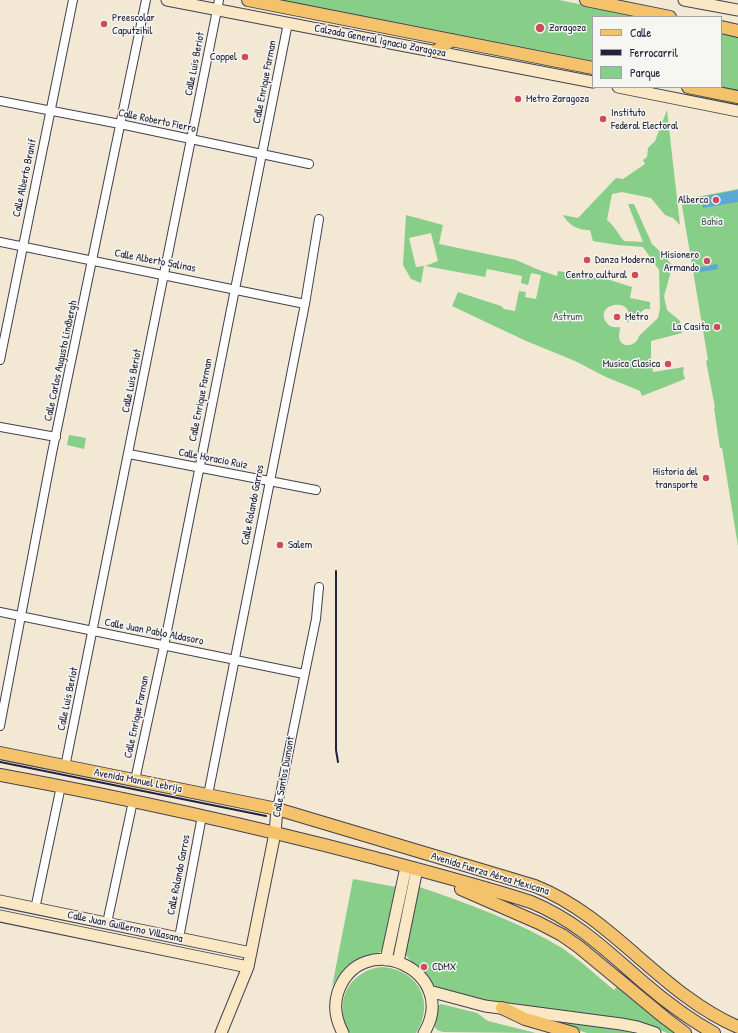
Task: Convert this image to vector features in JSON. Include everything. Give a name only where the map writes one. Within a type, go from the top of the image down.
[{"type":"main road","name":"Calzada General Ignacio Zaragoza","points":[[248,0],[592,68]]},
{"type":"main road","points":[[586,0],[665,16]]},
{"type":"main road","points":[[722,27],[738,31]]},
{"type":"main road","points":[[428,36],[435,51],[452,40]]},
{"type":"main road","points":[[693,88],[738,97]]},
{"type":"main road","name":"Avenida Manuel Lebrija","points":[[0,753],[277,809]]},
{"type":"main road","name":"Avenida Manuel Lebrija","points":[[0,775],[133,801],[275,833]]},
{"type":"main road","name":"Avenida Fuerza Aérea Mexicana","points":[[277,809],[407,849],[509,878],[547,891],[581,910],[655,973],[696,1004],[738,1027]]},
{"type":"main road","name":"Avenida Fuerza Aérea Mexicana","points":[[275,833],[411,868],[517,898],[542,907],[559,915],[590,936],[668,1002],[714,1033]]},
{"type":"main road","points":[[411,868],[539,923],[562,935],[579,947],[685,1033]]},
{"type":"main road","points":[[502,1008],[525,1019],[573,1033]]},
{"type":"street","name":"Calle Alberto Branif","points":[[0,360],[73,0]]},
{"type":"street","name":"Calle Carlos Augusto Lindbergh","points":[[0,726],[56,438],[146,0]]},
{"type":"street","name":"Calzada General Ignacio Zaragoza","points":[[167,0],[218,4],[288,23],[592,82]]},
{"type":"street","points":[[684,0],[700,1],[738,10]]},
{"type":"street","name":"Calle Luis Beriot","points":[[65,767],[165,275],[218,4]]},
{"type":"street","name":"Calle Enrique Farman","points":[[135,780],[164,646],[288,23]]},
{"type":"street","points":[[623,88],[738,111]]},
{"type":"street","name":"Calle Roberto Fierro","points":[[0,101],[120,124],[309,164]]},
{"type":"street","name":"Calle Rolando Garros","points":[[208,795],[305,304],[319,219]]},
{"type":"street","name":"Calle Alberto Salinas","points":[[0,242],[235,288],[305,304]]},
{"type":"street","points":[[0,427],[56,438]]},
{"type":"street","name":"Calle Horacio Ruiz","points":[[129,454],[316,490]]},
{"type":"street","name":"Calle Santos Dumont","points":[[221,1033],[248,967],[275,833],[277,809],[316,619],[319,587]]},
{"type":"street","name":"Calle Juan Pablo Aldasoro","points":[[0,612],[304,674]]},
{"type":"street","points":[[36,908],[61,786]]},
{"type":"street","points":[[107,923],[133,801]]},
{"type":"street","name":"Calle Rolando Garros","points":[[178,938],[202,816]]},
{"type":"street","points":[[386,960],[411,868]]},
{"type":"street","points":[[398,962],[411,868]]},
{"type":"street","name":"Calle Juan Guillermo Villasana","points":[[0,901],[251,953]]},
{"type":"street","name":"Calle Juan Guillermo Villasana","points":[[0,916],[248,967]]},
{"type":"street","points":[[343,1033],[339,1025],[336,1012],[336,999],[341,986],[349,974],[360,966],[372,961],[386,960],[409,966],[417,973],[429,991],[431,1012],[426,1033]]},
{"type":"street","points":[[429,991],[466,1002],[621,1024],[655,1033]]},
{"type":"green space","points":[[282,0],[559,0],[637,16],[592,16],[592,63],[448,36]]},
{"type":"green space","points":[[722,33],[738,37],[738,91],[722,88]]},
{"type":"green space","points":[[689,93],[738,101],[738,108],[680,97]]},
{"type":"green space","name":"Astrum","points":[[667,110],[680,225],[673,218],[665,215],[651,198],[622,192],[612,194],[607,220],[624,241],[643,242],[628,204],[634,204],[652,244],[671,264],[670,275],[664,296],[667,310],[680,321],[682,333],[651,341],[651,357],[653,372],[684,367],[683,372],[685,379],[642,396],[640,391],[606,377],[575,361],[524,340],[452,306],[458,292],[501,306],[504,309],[515,311],[519,291],[526,292],[525,297],[536,299],[541,275],[531,273],[528,285],[521,283],[522,276],[487,269],[485,277],[425,266],[438,261],[431,233],[409,238],[416,267],[424,266],[421,283],[411,279],[403,265],[406,215],[443,225],[439,244],[516,260],[557,276],[558,271],[610,280],[632,287],[630,298],[650,302],[650,309],[645,309],[626,323],[629,315],[627,309],[622,306],[610,306],[604,315],[606,322],[610,326],[620,327],[620,341],[626,345],[632,344],[658,318],[660,308],[659,270],[643,247],[593,241],[590,230],[574,227],[565,219],[563,215],[578,218],[616,178],[623,179],[645,164],[643,160],[647,157],[648,148],[655,141]]},
{"type":"green space","name":"Bahia","points":[[738,189],[738,546],[722,448],[720,448],[715,407],[706,361],[708,360],[681,200]]},
{"type":"green space","points":[[69,435],[86,438],[84,449],[67,445]]},
{"type":"green space","points":[[353,879],[396,887],[385,945],[382,951],[360,958],[347,966],[332,987]]},
{"type":"green space","points":[[417,886],[491,913],[545,938],[569,953],[614,990],[624,979],[678,1023],[693,1033],[667,1033],[653,1027],[503,1004],[439,989],[420,968],[408,958],[405,952]]},
{"type":"green space","points":[[381,967],[394,969],[405,974],[414,981],[420,989],[424,1010],[422,1021],[416,1033],[350,1033],[343,1017],[343,1000],[346,992],[356,978],[363,973],[374,968]]},
{"type":"green space","points":[[441,1004],[477,1013],[488,1021],[536,1033],[443,1032],[437,1030],[435,1027],[437,1007]]},
{"type":"green space","points":[[544,1018],[639,1033],[587,1033],[545,1020]]},
{"type":"water","points":[[738,190],[738,202],[703,208],[701,197]]},
{"type":"water","points":[[717,264],[718,269],[694,273],[693,269]]},
{"type":"railway","points":[[336,571],[336,750],[338,762]]},
{"type":"railway","points":[[0,762],[266,816]]},
{"type":"place","name":"Preescolar Caputzihil","points":[[104,24]]},
{"type":"place","name":"Zaragoza","points":[[540,28]]},
{"type":"place","name":"Coppel","points":[[245,57]]},
{"type":"place","name":"Metro Zaragoza","points":[[518,99]]},
{"type":"place","name":"Instituto Federal Electoral","points":[[603,119]]},
{"type":"place","name":"Alberca","points":[[716,200]]},
{"type":"place","name":"Danza Moderna","points":[[587,260]]},
{"type":"place","name":"Misionero Armando","points":[[707,261]]},
{"type":"place","name":"Centro cultural","points":[[635,275]]},
{"type":"place","name":"Metro","points":[[617,317]]},
{"type":"place","name":"La Casita","points":[[717,327]]},
{"type":"place","name":"Musica Clasica","points":[[668,364]]},
{"type":"place","name":"Historia del transporte","points":[[706,478]]},
{"type":"place","name":"Salem","points":[[280,545]]},
{"type":"place","name":"CDMX","points":[[424,967]]}]
